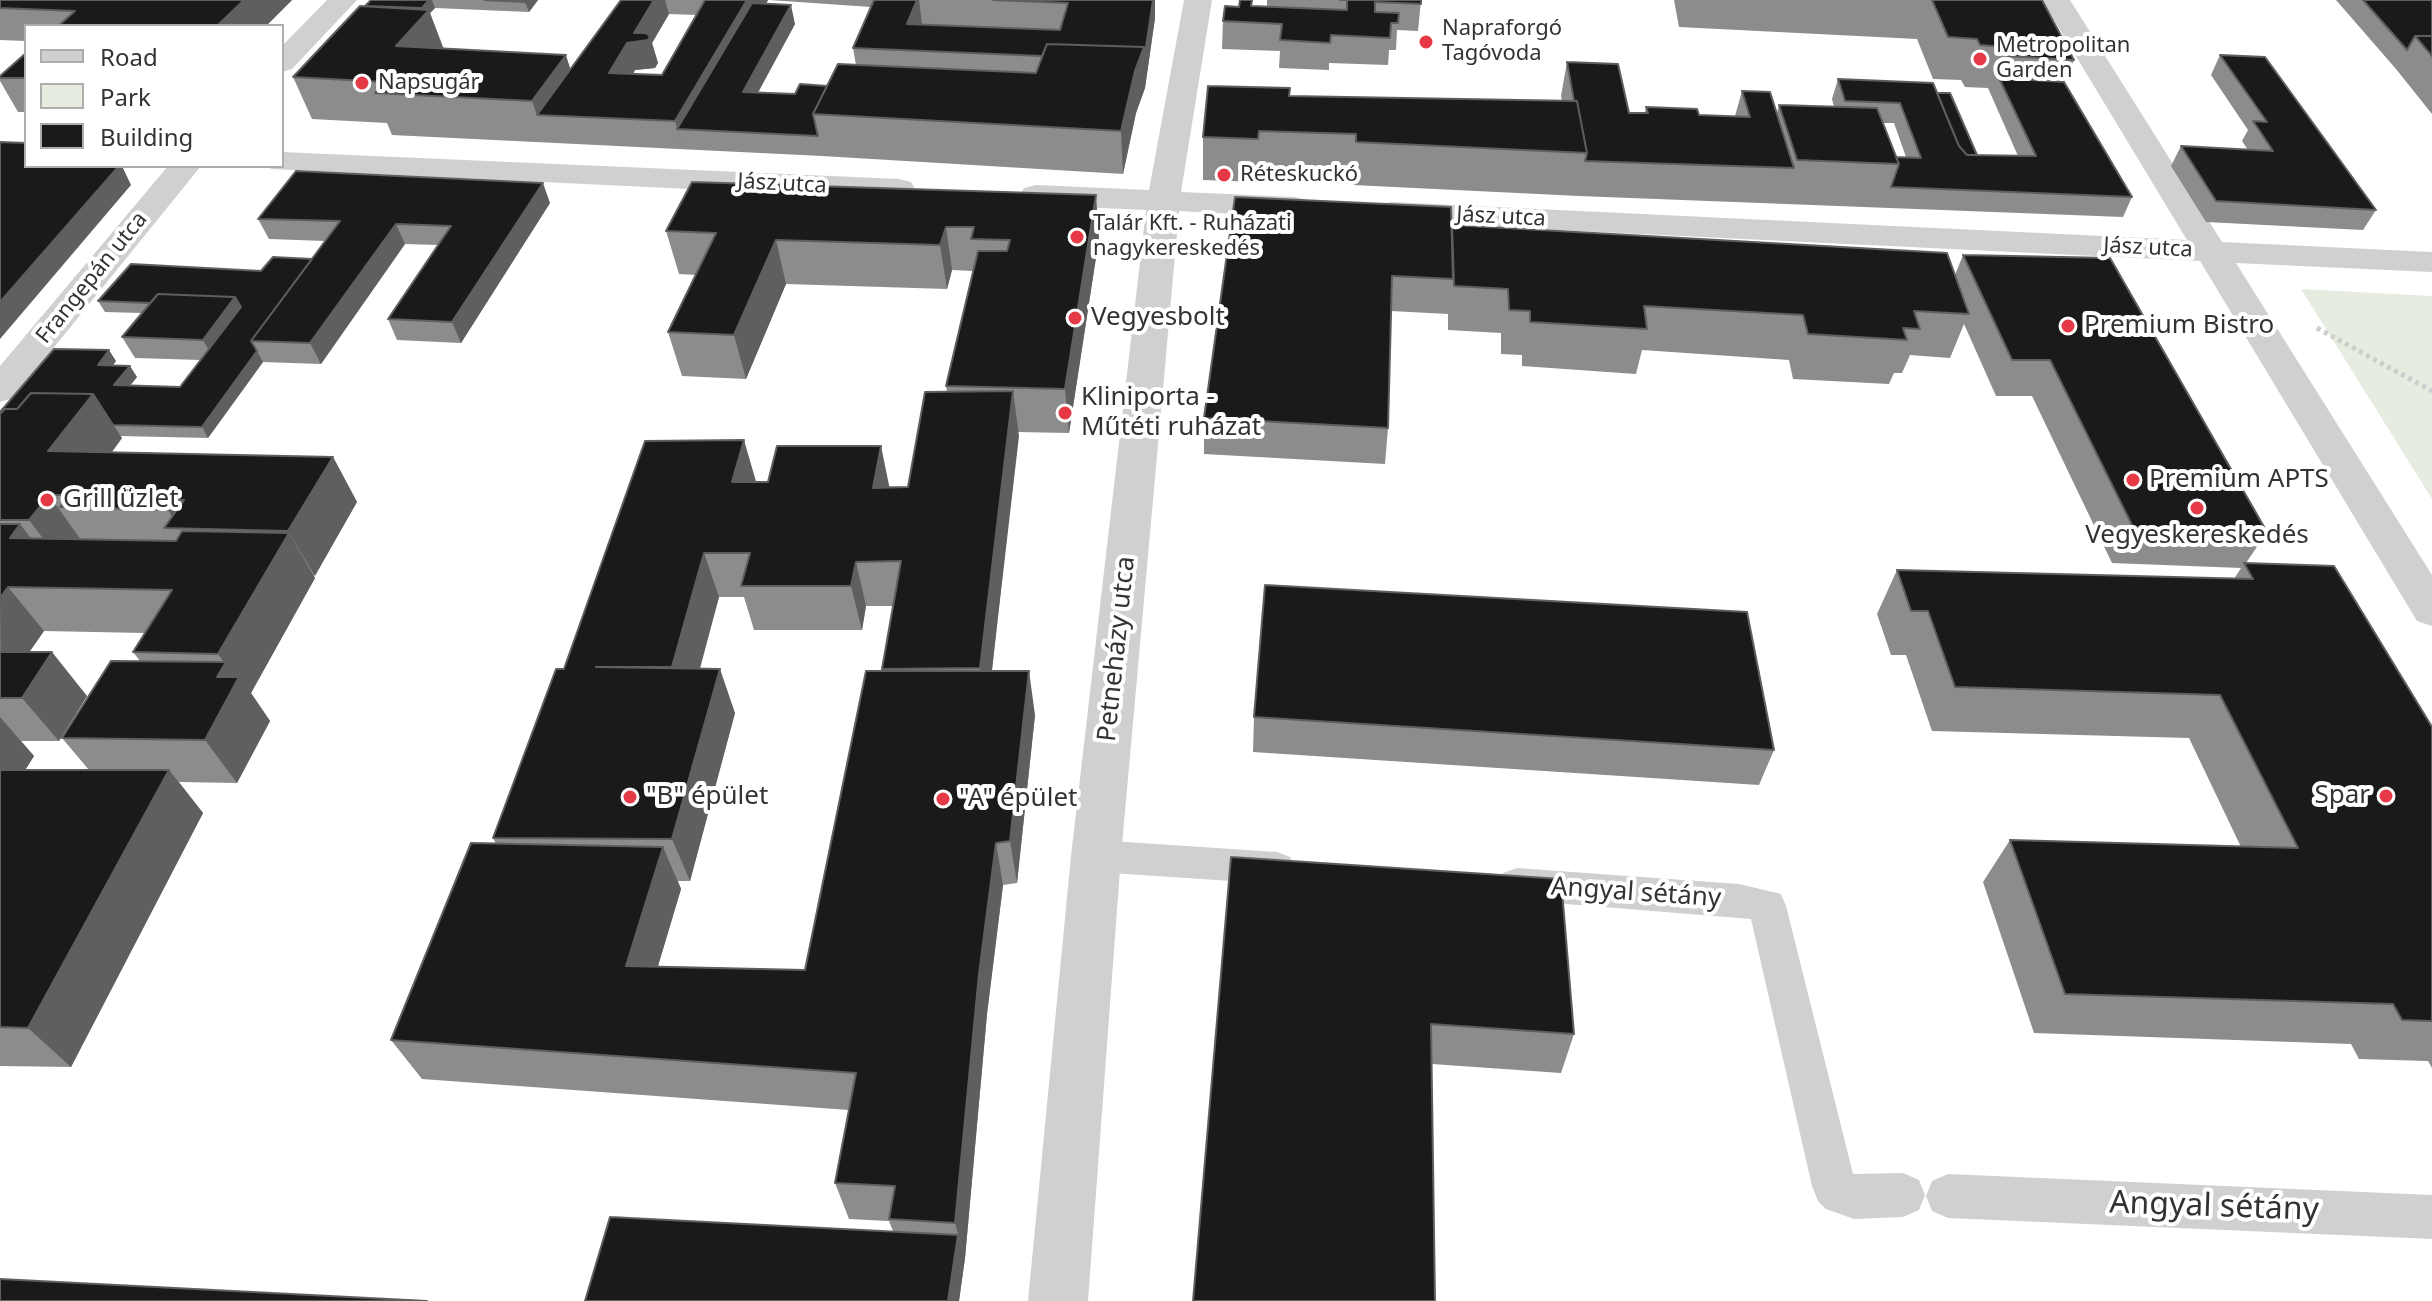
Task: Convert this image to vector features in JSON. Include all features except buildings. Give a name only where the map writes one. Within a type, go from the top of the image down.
[{"type":"street","points":[[284,61],[343,0]]},
{"type":"street","name":"Petneházy utca","points":[[1058,1301],[1096,856],[1163,201],[1198,0]]},
{"type":"street","points":[[2056,0],[2432,610]]},
{"type":"street","name":"Jász utca","points":[[284,162],[927,190]]},
{"type":"street","name":"Frangepán utca","points":[[0,390],[183,168]]},
{"type":"street","name":"Jász utca","points":[[1005,194],[2432,262]]},
{"type":"lane","points":[[284,61],[317,60]]},
{"type":"lane","points":[[1096,856],[1316,871]]},
{"type":"lane","name":"Angyal sétány","points":[[1488,882],[1739,900],[1767,906],[1834,1186],[1842,1194],[1854,1197],[1903,1195]]},
{"type":"lane","name":"Angyal sétány","points":[[1948,1196],[2432,1217]]},
{"type":"path","points":[[2309,324],[2432,391]]},
{"type":"green space","points":[[2301,289],[2432,296],[2432,499]]},
{"type":"place","name":"Napraforgó Tagóvoda","points":[[1426,42]]},
{"type":"place","name":"Metropolitan Garden","points":[[1980,59]]},
{"type":"place","name":"Napsugár","points":[[362,83]]},
{"type":"place","name":"Réteskuckó","points":[[1224,175]]},
{"type":"place","name":"Talár Kft. - Ruházati nagykereskedés","points":[[1077,237]]},
{"type":"place","name":"Vegyesbolt","points":[[1075,318]]},
{"type":"place","name":"Premium Bistro","points":[[2068,326]]},
{"type":"place","name":"Kliniporta - Műtéti ruházat","points":[[1065,413]]},
{"type":"place","name":"Premium APTS","points":[[2133,480]]},
{"type":"place","name":"Grill üzlet","points":[[47,500]]},
{"type":"place","name":"Vegyeskereskedés","points":[[2197,508]]},
{"type":"place","name":"Spar","points":[[2386,796]]},
{"type":"place","name":"\"B\" épület","points":[[630,797]]},
{"type":"place","name":"\"A\" épület","points":[[943,799]]}]
